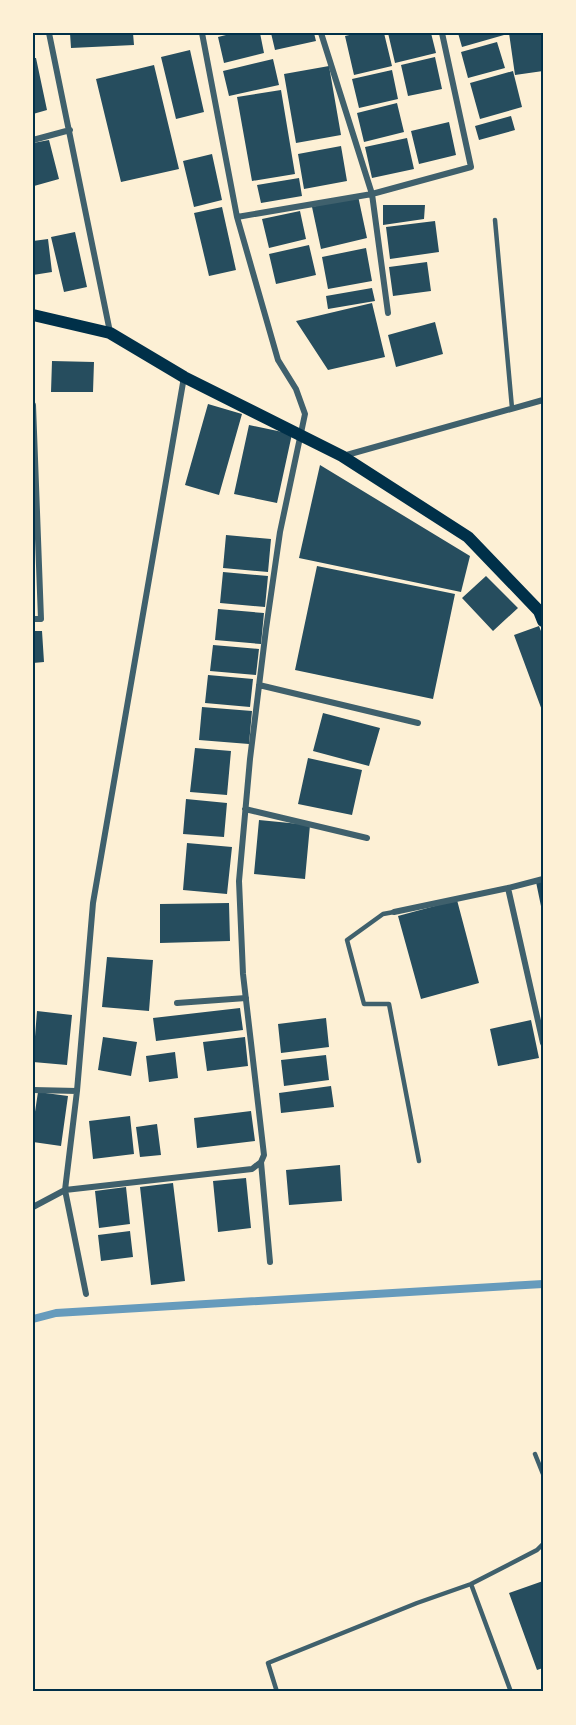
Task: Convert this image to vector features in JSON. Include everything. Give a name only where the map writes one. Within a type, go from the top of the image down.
[{"type":"main road","points":[[33,315],[110,333],[184,377],[342,456],[468,537],[539,611],[543,621]]},
{"type":"street","points":[[49,33],[110,333]]},
{"type":"street","points":[[202,33],[237,217],[278,360],[296,389],[305,414],[280,532],[259,685],[239,881],[246,998],[264,1148],[261,1162],[270,1262]]},
{"type":"street","points":[[321,33],[372,194],[388,313]]},
{"type":"street","points":[[237,217],[372,194],[471,167],[442,33]]},
{"type":"street","points":[[33,140],[70,130]]},
{"type":"street","points":[[86,1294],[65,1190],[93,903],[184,377]]},
{"type":"street","points":[[342,456],[543,400]]},
{"type":"street","points":[[33,405],[41,619],[33,619]]},
{"type":"street","points":[[259,685],[418,723]]},
{"type":"street","points":[[245,809],[367,838]]},
{"type":"street","points":[[394,912],[543,879]]},
{"type":"street","points":[[508,888],[543,1043]]},
{"type":"street","points":[[177,1003],[246,998]]},
{"type":"street","points":[[33,1090],[76,1091]]},
{"type":"street","points":[[33,1207],[65,1190],[252,1169],[261,1162]]},
{"type":"lane","points":[[495,220],[512,408]]},
{"type":"lane","points":[[394,912],[383,914],[347,940],[364,1004],[389,1004],[419,1161]]},
{"type":"lane","points":[[536,1454],[543,1474]]},
{"type":"lane","points":[[277,1692],[268,1663],[471,1584],[537,1550],[543,1544]]},
{"type":"lane","points":[[471,1584],[511,1692]]},
{"type":"building","points":[[70,33],[133,33],[134,45],[71,48]]},
{"type":"building","points":[[234,33],[260,33],[264,53],[224,63],[218,37]]},
{"type":"building","points":[[271,33],[314,33],[316,41],[275,50]]},
{"type":"building","points":[[358,33],[384,33],[392,66],[354,75],[345,36]]},
{"type":"building","points":[[388,33],[431,33],[436,53],[395,63]]},
{"type":"building","points":[[458,33],[504,33],[504,35],[462,47]]},
{"type":"building","points":[[509,33],[543,33],[543,71],[515,75]]},
{"type":"building","points":[[497,42],[505,68],[468,78],[461,52]]},
{"type":"building","points":[[190,50],[204,112],[176,119],[161,57]]},
{"type":"building","points":[[435,57],[442,89],[408,96],[401,65]]},
{"type":"building","points":[[33,58],[36,58],[47,110],[33,114]]},
{"type":"building","points":[[273,59],[279,85],[229,96],[223,71]]},
{"type":"building","points":[[154,65],[179,169],[121,182],[96,79]]},
{"type":"building","points":[[329,66],[341,135],[296,143],[284,74]]},
{"type":"building","points":[[392,70],[398,99],[359,108],[352,79]]},
{"type":"building","points":[[513,71],[522,107],[480,119],[470,83]]},
{"type":"building","points":[[281,90],[295,174],[252,181],[237,97]]},
{"type":"building","points":[[397,103],[404,132],[364,142],[357,113]]},
{"type":"building","points":[[511,116],[515,130],[479,140],[475,126]]},
{"type":"building","points":[[449,122],[456,155],[419,164],[411,131]]},
{"type":"building","points":[[407,138],[414,169],[372,178],[365,147]]},
{"type":"building","points":[[49,140],[59,179],[34,186],[33,143]]},
{"type":"building","points":[[341,146],[347,181],[304,189],[298,154]]},
{"type":"building","points":[[212,154],[222,200],[194,207],[183,161]]},
{"type":"building","points":[[299,178],[302,196],[261,203],[257,185]]},
{"type":"building","points":[[358,196],[367,238],[321,249],[312,207]]},
{"type":"building","points":[[383,205],[425,205],[424,219],[383,225]]},
{"type":"building","points":[[222,207],[236,270],[209,276],[194,213]]},
{"type":"building","points":[[300,211],[306,239],[269,248],[262,219]]},
{"type":"building","points":[[435,221],[439,252],[390,259],[386,227]]},
{"type":"building","points":[[75,232],[87,287],[64,292],[51,237]]},
{"type":"building","points":[[48,239],[52,272],[33,275],[33,241]]},
{"type":"building","points":[[309,245],[316,275],[276,284],[269,254]]},
{"type":"building","points":[[366,248],[372,281],[328,289],[322,257]]},
{"type":"building","points":[[427,262],[431,291],[393,296],[389,267]]},
{"type":"building","points":[[372,288],[375,301],[328,309],[326,296]]},
{"type":"building","points":[[372,303],[385,357],[328,370],[296,321]]},
{"type":"building","points":[[435,322],[443,354],[396,367],[388,335]]},
{"type":"building","points":[[52,361],[94,362],[93,392],[51,392]]},
{"type":"building","points":[[208,404],[242,414],[219,495],[185,485]]},
{"type":"building","points":[[249,425],[292,434],[277,503],[234,494]]},
{"type":"building","points":[[320,465],[470,556],[461,592],[299,558]]},
{"type":"building","points":[[226,535],[271,539],[268,572],[223,568]]},
{"type":"building","points":[[317,566],[455,594],[433,699],[295,670]]},
{"type":"building","points":[[223,572],[268,576],[265,607],[220,603]]},
{"type":"building","points":[[486,576],[518,608],[493,631],[462,598]]},
{"type":"building","points":[[218,609],[264,613],[261,644],[215,640]]},
{"type":"building","points":[[539,626],[543,636],[543,713],[514,635]]},
{"type":"building","points":[[33,631],[42,631],[44,662],[33,663]]},
{"type":"building","points":[[213,645],[259,649],[256,675],[210,671]]},
{"type":"building","points":[[208,675],[253,679],[250,707],[205,703]]},
{"type":"building","points":[[202,707],[252,711],[249,744],[199,740]]},
{"type":"building","points":[[323,713],[380,728],[369,766],[313,751]]},
{"type":"building","points":[[195,748],[231,751],[227,795],[190,792]]},
{"type":"building","points":[[308,758],[362,770],[352,815],[298,804]]},
{"type":"building","points":[[186,799],[227,803],[224,837],[183,834]]},
{"type":"building","points":[[259,820],[310,825],[305,879],[254,874]]},
{"type":"building","points":[[187,843],[232,847],[227,894],[183,890]]},
{"type":"building","points":[[543,881],[543,911],[542,911],[536,882]]},
{"type":"building","points":[[457,900],[479,983],[421,999],[398,916]]},
{"type":"building","points":[[229,903],[230,941],[160,943],[160,904]]},
{"type":"building","points":[[107,957],[153,960],[149,1011],[102,1007]]},
{"type":"building","points":[[240,1008],[243,1030],[156,1041],[153,1018]]},
{"type":"building","points":[[37,1011],[72,1015],[67,1065],[33,1062]]},
{"type":"building","points":[[326,1018],[329,1047],[281,1053],[278,1024]]},
{"type":"building","points":[[531,1020],[539,1058],[498,1066],[490,1029]]},
{"type":"building","points":[[103,1037],[137,1042],[131,1076],[98,1070]]},
{"type":"building","points":[[245,1037],[248,1066],[207,1071],[203,1042]]},
{"type":"building","points":[[175,1052],[178,1078],[149,1082],[146,1056]]},
{"type":"building","points":[[326,1055],[329,1080],[284,1086],[281,1060]]},
{"type":"building","points":[[331,1086],[334,1107],[281,1113],[279,1093]]},
{"type":"building","points":[[38,1092],[68,1096],[61,1146],[33,1142]]},
{"type":"building","points":[[251,1111],[255,1141],[197,1148],[194,1118]]},
{"type":"building","points":[[130,1116],[134,1154],[93,1159],[89,1121]]},
{"type":"building","points":[[157,1124],[161,1155],[140,1157],[136,1127]]},
{"type":"building","points":[[340,1165],[342,1201],[289,1205],[286,1170]]},
{"type":"building","points":[[246,1178],[251,1228],[218,1232],[213,1181]]},
{"type":"building","points":[[173,1183],[185,1281],[151,1285],[140,1187]]},
{"type":"building","points":[[126,1187],[130,1224],[99,1228],[95,1191]]},
{"type":"building","points":[[130,1231],[133,1257],[101,1261],[98,1235]]},
{"type":"building","points":[[543,1581],[543,1668],[537,1670],[509,1593]]},
{"type":"waterway","points":[[33,1319],[56,1313],[543,1284]]}]
